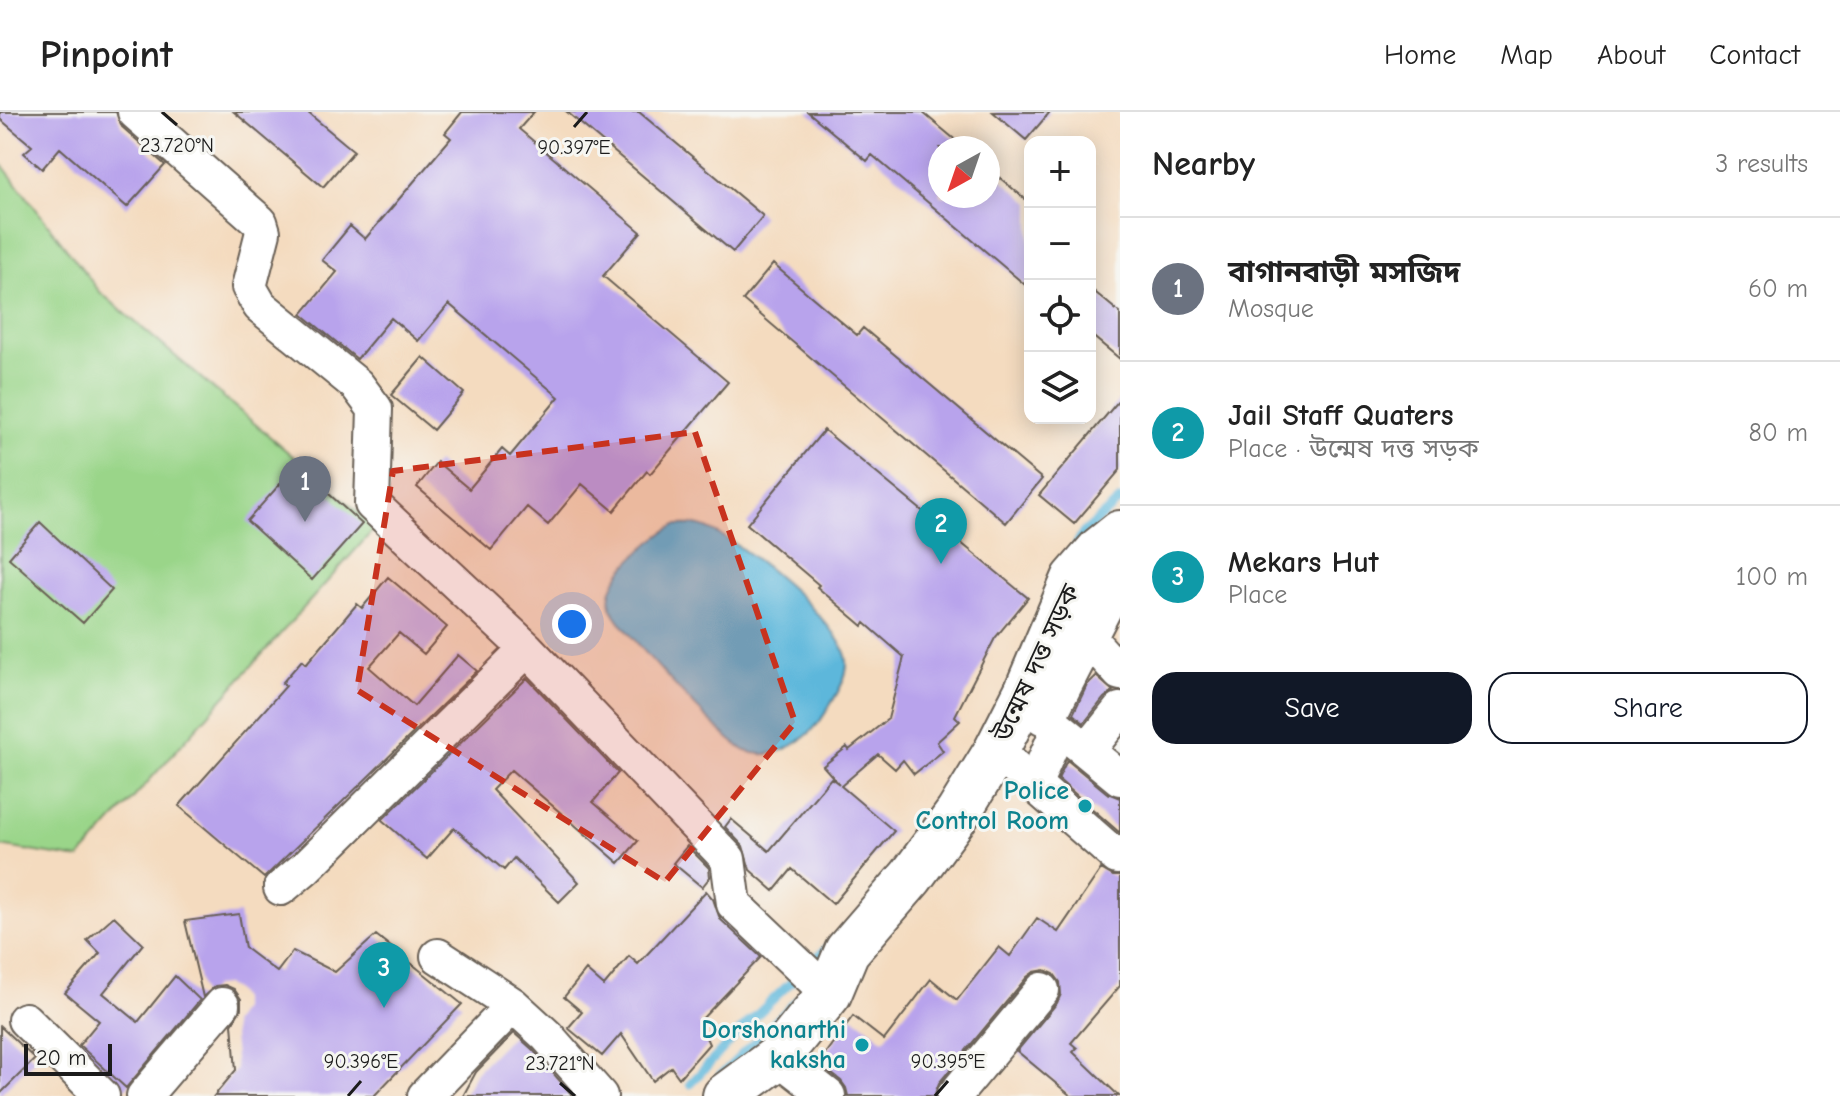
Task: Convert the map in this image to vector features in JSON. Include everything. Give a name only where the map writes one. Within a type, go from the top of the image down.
[{"type":"main road","name":"উন্মেষ দত্ত সড়ক","points":[[725,1096],[778,1057],[829,994],[847,951],[911,877],[1016,768],[1026,692],[1097,582]]},
{"type":"street","points":[[135,112],[260,222],[263,232],[249,287],[260,306],[357,385],[375,409],[372,504],[527,649],[728,859],[734,904],[829,994]]},
{"type":"street","points":[[1097,582],[1120,673]]},
{"type":"street","points":[[281,888],[527,649]]},
{"type":"street","points":[[1088,750],[1120,710]]},
{"type":"street","points":[[1120,778],[1059,728],[1016,768],[1117,857],[1120,853]]},
{"type":"street","points":[[438,956],[513,1005],[547,1036],[600,1096]]},
{"type":"street","points":[[954,1096],[1042,990]]},
{"type":"street","points":[[144,1096],[222,1005]]},
{"type":"street","points":[[425,1096],[513,1005]]},
{"type":"street","points":[[25,1020],[102,1096]]},
{"type":"street","points":[[778,1057],[828,1096]]},
{"type":"highlighted area","points":[[695,432],[795,722],[665,882],[357,690],[393,471]]},
{"type":"green space","points":[[0,162],[100,292],[376,527],[79,859],[0,846]]},
{"type":"water","points":[[676,525],[697,525],[716,533],[761,563],[809,605],[842,646],[847,662],[840,688],[820,722],[792,746],[769,754],[758,754],[735,744],[650,658],[611,606],[611,594],[622,571],[643,548]]},
{"type":"building","points":[[0,112],[116,112],[122,127],[165,165],[127,207],[60,148],[42,169],[24,153],[32,146],[0,119]]},
{"type":"building","points":[[234,112],[307,112],[354,151],[323,187]]},
{"type":"building","points":[[462,112],[534,112],[519,129],[641,232],[603,276],[728,382],[650,474],[647,471],[614,511],[582,484],[548,525],[527,507],[491,550],[417,487],[437,462],[469,489],[502,449],[510,456],[559,397],[449,304],[418,341],[391,318],[357,359],[302,314],[337,272],[322,260],[350,226],[365,239],[451,138],[445,133]]},
{"type":"building","points":[[567,112],[639,112],[763,216],[733,252]]},
{"type":"building","points":[[808,112],[922,112],[951,136],[928,136],[928,202],[872,155],[867,161]]},
{"type":"building","points":[[993,112],[1050,112],[1024,138]]},
{"type":"building","points":[[1000,178],[1024,198],[1024,284],[934,208],[1000,208]]},
{"type":"building","points":[[773,264],[857,335],[863,328],[1042,479],[1006,523],[743,300]]},
{"type":"building","points":[[1096,293],[1120,313],[1120,359],[1096,339]]},
{"type":"building","points":[[423,357],[464,393],[433,430],[391,395]]},
{"type":"building","points":[[1120,399],[1120,470],[1074,524],[1039,495]]},
{"type":"building","points":[[824,430],[1028,598],[995,638],[955,716],[960,721],[937,742],[943,751],[914,774],[903,760],[895,769],[878,754],[841,786],[894,831],[833,904],[792,869],[774,891],[750,870],[743,846],[725,827],[731,819],[769,851],[831,778],[839,784],[823,766],[888,719],[904,657],[865,623],[863,626],[747,524]]},
{"type":"building","points":[[297,465],[362,524],[312,580],[247,521]]},
{"type":"building","points":[[40,522],[112,590],[83,623],[9,558]]},
{"type":"building","points":[[388,577],[447,627],[424,654],[399,633],[369,667],[414,706],[458,655],[477,671],[264,878],[179,806],[286,686],[282,683],[302,660],[306,664],[357,604],[362,608]]},
{"type":"building","points":[[1096,676],[1113,691],[1084,723],[1073,714],[1087,685]]},
{"type":"building","points":[[527,678],[618,773],[593,802],[638,841],[619,863],[511,770],[492,790],[579,882],[559,902],[514,858],[504,870],[454,828],[427,859],[382,820]]},
{"type":"building","points":[[1067,760],[1107,793],[1120,798],[1120,833],[1058,779]]},
{"type":"building","points":[[687,846],[709,868],[710,877],[702,887],[673,863]]},
{"type":"building","points":[[1101,869],[1113,876],[1120,876],[1120,986],[1071,1043],[1077,1048],[1073,1052],[1119,1096],[1071,1096],[1017,1051],[1061,994],[1060,982],[1054,974],[1045,970],[1027,977],[939,1083],[934,1096],[848,1096],[841,1081],[818,1063],[853,1016],[884,1040],[931,979],[957,1000],[999,947],[1010,956],[1037,918],[1058,932]]},
{"type":"building","points":[[706,891],[713,899],[720,919],[761,957],[699,1022],[709,1044],[679,1078],[671,1067],[653,1081],[621,1034],[602,1056],[568,1028],[582,1012],[564,997],[586,970],[604,986],[629,956],[638,964]]},
{"type":"building","points":[[239,914],[245,948],[277,972],[293,951],[335,972],[376,935],[462,1004],[374,1096],[214,1096],[236,1070],[232,1024],[241,1009],[241,999],[234,989],[225,985],[215,986],[203,997],[185,921]]},
{"type":"building","points":[[114,916],[143,944],[103,993],[138,1022],[175,976],[200,1000],[126,1088],[79,1045],[99,1021],[65,993],[100,953],[87,940]]},
{"type":"building","points":[[0,1026],[35,1059],[0,1094]]},
{"type":"building","points":[[514,1033],[573,1096],[463,1096],[476,1072]]},
{"type":"waterway","points":[[1076,546],[1082,534],[1120,500]]},
{"type":"waterway","points":[[690,1084],[831,944]]},
{"type":"waterway","points":[[719,1077],[798,999]]},
{"type":"place","name":"বাগানবাড়ী মসজিদ","points":[[305,522]]},
{"type":"place","name":"Jail Staff Quaters","points":[[941,564]]},
{"type":"place","name":"Police Control Room","points":[[1085,806]]},
{"type":"place","name":"Mekars Hut","points":[[384,1008]]},
{"type":"place","name":"Dorshonarthi kaksha","points":[[862,1045]]}]
